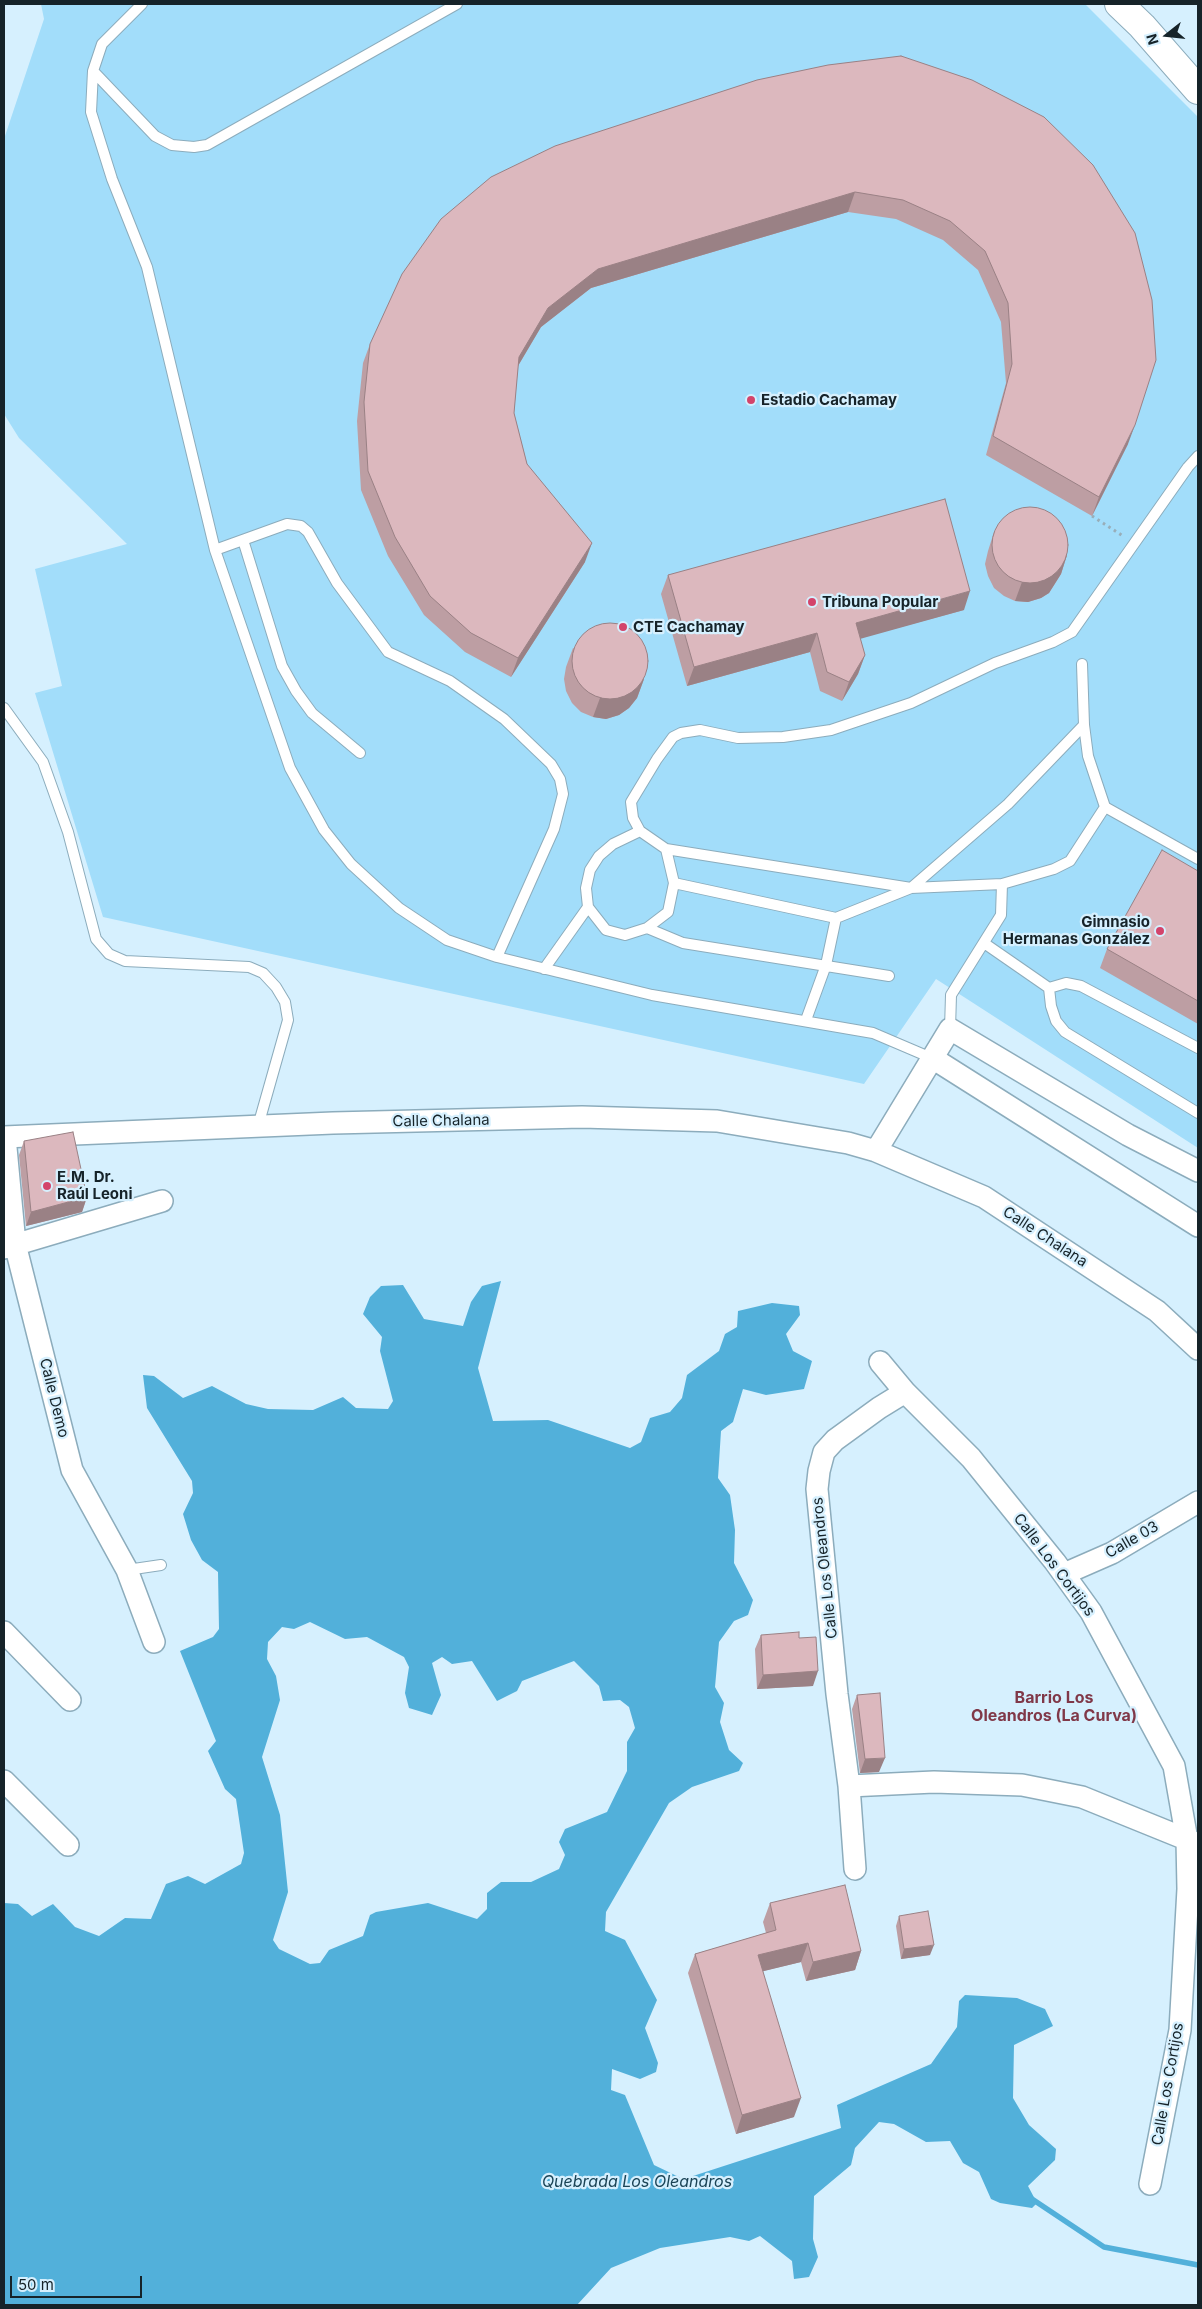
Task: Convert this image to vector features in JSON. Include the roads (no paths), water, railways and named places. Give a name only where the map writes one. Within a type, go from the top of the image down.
[{"type":"main road","points":[[1119,4],[1142,26],[1198,90]]},
{"type":"main road","points":[[1125,4],[1198,65]]},
{"type":"street","points":[[876,1150],[934,1059],[950,1029],[1128,1135],[1198,1171]]},
{"type":"street","points":[[934,1059],[1198,1226]]},
{"type":"street","name":"Calle Chalana","points":[[4,1137],[258,1126],[582,1117],[718,1121],[848,1143],[876,1150],[984,1197],[1157,1311],[1198,1349]]},
{"type":"street","name":"Calle Demo","points":[[4,1137],[9,1246],[72,1470],[127,1570],[154,1642]]},
{"type":"street","points":[[9,1246],[162,1200]]},
{"type":"street","name":"Calle Los Cortijos","points":[[880,1362],[905,1392],[970,1458],[1064,1574],[1091,1612],[1174,1766],[1193,1842],[1188,1889],[1180,2030],[1150,2184]]},
{"type":"street","name":"Calle Los Oleandros","points":[[855,1869],[849,1786],[837,1694],[817,1489],[824,1452],[835,1440],[879,1408],[905,1392]]},
{"type":"street","name":"Calle 03","points":[[1064,1574],[1112,1553],[1198,1502]]},
{"type":"street","points":[[4,1632],[70,1700]]},
{"type":"street","points":[[4,1781],[68,1845]]},
{"type":"street","points":[[849,1786],[934,1782],[1022,1785],[1082,1797],[1193,1842]]},
{"type":"lane","points":[[142,4],[102,44],[92,71],[91,112],[112,179],[147,267],[215,550],[290,768],[324,830],[351,864],[399,908],[447,940],[544,970],[652,995],[873,1033],[934,1059]]},
{"type":"lane","points":[[92,71],[155,136],[172,145],[194,148],[207,145],[457,4]]},
{"type":"lane","points":[[1105,807],[1070,861],[1054,869],[1002,884],[911,888],[666,850],[640,831],[633,818],[631,802],[656,759],[672,737],[689,730],[700,730],[738,738],[783,737],[831,730],[911,703],[995,663],[1053,642],[1072,632],[1188,467],[1198,456]]},
{"type":"lane","points":[[215,550],[287,524],[301,526],[308,532],[337,583],[388,652],[450,681],[504,719],[551,764],[560,780],[563,794],[556,822],[497,957]]},
{"type":"lane","points":[[243,540],[282,666],[312,713],[360,753]]},
{"type":"lane","points":[[1082,664],[1084,725],[1088,756],[1105,807],[1198,859]]},
{"type":"lane","points":[[4,708],[43,762],[68,832],[96,939],[109,954],[125,962],[249,967],[263,973],[285,1002],[288,1020],[258,1126]]},
{"type":"lane","points":[[674,883],[836,918],[911,888],[1008,804],[1084,725]]},
{"type":"lane","points":[[640,831],[613,844],[599,856],[590,870],[586,888],[588,907],[606,930],[625,935],[647,928],[668,912],[674,883],[666,850]]},
{"type":"lane","points":[[950,1029],[950,995],[1001,915],[1002,884]]},
{"type":"lane","points":[[544,970],[588,907]]},
{"type":"lane","points":[[806,1020],[826,965],[836,918]]},
{"type":"lane","points":[[647,928],[683,943],[889,976]]},
{"type":"lane","points":[[984,942],[1049,988],[1053,1013],[1065,1032],[1198,1113]]},
{"type":"lane","points":[[1049,988],[1066,983],[1081,986],[1198,1048]]},
{"type":"lane","points":[[127,1570],[161,1565]]},
{"type":"water","points":[[501,1281],[478,1368],[493,1421],[548,1420],[630,1448],[641,1442],[650,1418],[670,1412],[682,1398],[687,1375],[719,1351],[725,1334],[737,1327],[738,1311],[772,1303],[799,1306],[800,1315],[786,1334],[793,1351],[812,1361],[804,1389],[766,1395],[743,1389],[733,1422],[721,1431],[718,1478],[730,1495],[735,1530],[734,1563],[753,1600],[748,1615],[734,1621],[719,1642],[715,1687],[724,1703],[720,1722],[729,1750],[743,1763],[739,1771],[692,1787],[669,1803],[606,1912],[605,1931],[625,1940],[657,2000],[645,2028],[658,2063],[656,2072],[640,2079],[612,2069],[611,2090],[625,2095],[654,2165],[681,2178],[693,2176],[841,2128],[837,2105],[931,2064],[957,2027],[959,2001],[965,1995],[1017,1998],[1045,2009],[1053,2026],[1014,2045],[1013,2098],[1029,2125],[1056,2149],[1055,2160],[1028,2186],[1037,2203],[1032,2208],[1000,2203],[991,2199],[979,2172],[963,2163],[950,2141],[926,2142],[894,2124],[879,2122],[855,2148],[851,2165],[814,2196],[813,2239],[818,2257],[809,2277],[794,2279],[792,2261],[760,2236],[749,2241],[730,2237],[660,2248],[611,2268],[577,2305],[4,2305],[4,1903],[18,1904],[32,1916],[53,1904],[75,1927],[99,1936],[125,1918],[151,1919],[166,1884],[188,1876],[205,1884],[241,1864],[244,1853],[236,1799],[225,1789],[208,1751],[216,1741],[180,1651],[213,1637],[219,1629],[218,1572],[202,1560],[191,1540],[183,1514],[193,1493],[192,1481],[147,1408],[143,1375],[154,1376],[183,1398],[212,1386],[246,1404],[268,1409],[313,1410],[343,1397],[356,1408],[388,1409],[393,1401],[380,1351],[382,1337],[363,1314],[370,1297],[381,1286],[403,1285],[424,1319],[463,1326],[471,1302],[482,1286]],"holes":[[[310,1622],[345,1639],[367,1637],[404,1657],[409,1667],[405,1693],[409,1708],[432,1715],[441,1695],[432,1663],[442,1657],[452,1664],[472,1661],[497,1701],[517,1691],[522,1681],[574,1661],[599,1686],[603,1701],[620,1700],[629,1707],[635,1728],[627,1742],[627,1771],[607,1812],[565,1829],[559,1842],[565,1855],[559,1869],[531,1882],[501,1882],[487,1893],[487,1909],[477,1919],[428,1903],[376,1912],[370,1915],[363,1936],[329,1950],[320,1963],[310,1964],[279,1949],[273,1940],[288,1892],[280,1815],[262,1757],[280,1700],[276,1676],[267,1659],[268,1642],[282,1627],[294,1629]]]},
{"type":"waterway","name":"Quebrada Los Oleandros","points":[[1032,2199],[1104,2247],[1198,2265]]},
{"type":"place","name":"Estadio Cachamay","points":[[751,400]]},
{"type":"place","name":"Tribuna Popular","points":[[812,602]]},
{"type":"place","name":"CTE Cachamay","points":[[623,627]]},
{"type":"place","name":"Gimnasio Hermanas González","points":[[1160,931]]},
{"type":"place","name":"E.M. Dr. Raúl Leoni","points":[[47,1186]]},
{"type":"district","name":"Barrio Los Oleandros (La Curva)","points":[[1054,1707]]}]
